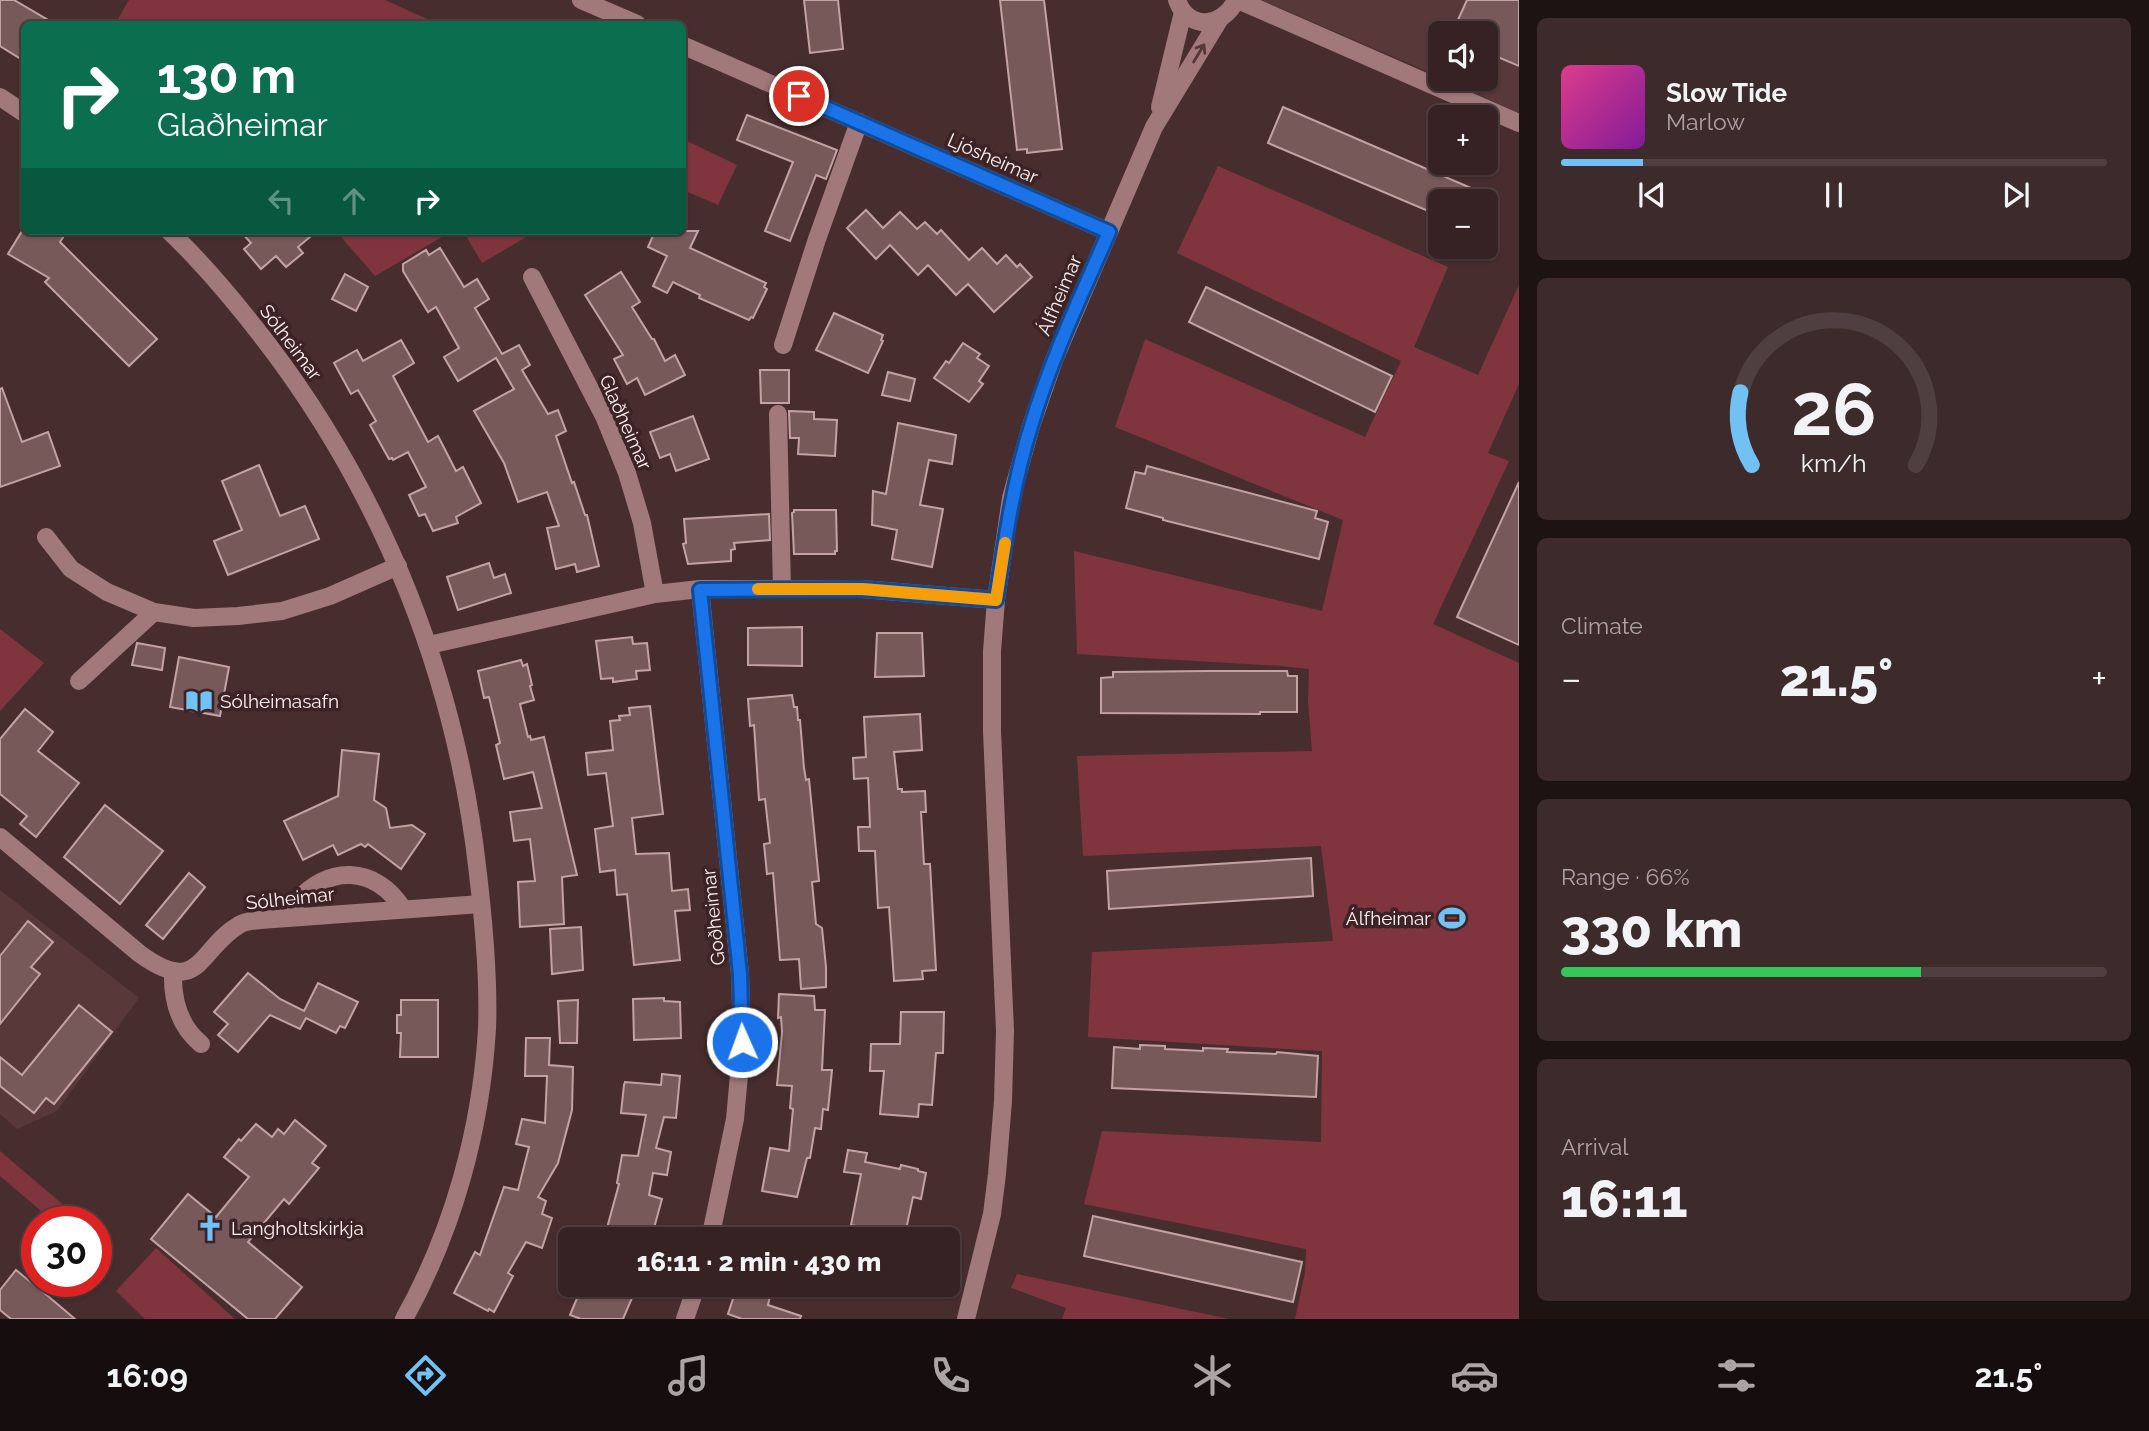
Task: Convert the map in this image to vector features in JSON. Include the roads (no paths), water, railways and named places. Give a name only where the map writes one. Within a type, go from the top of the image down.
[{"type":"street","points":[[581,0],[630,21]]},
{"type":"street","points":[[1237,0],[1519,123]]},
{"type":"street","name":"Álfheimar","points":[[1154,127],[1219,20],[1227,15],[1237,0]]},
{"type":"street","points":[[1180,6],[1200,22],[1219,20]]},
{"type":"street","name":"Álfheimar","points":[[966,1319],[992,1214],[1003,1101],[1005,1031],[992,731],[992,651],[996,600],[1012,498],[1031,426],[1054,360],[1154,127],[1180,32],[1180,6]]},
{"type":"street","name":"Ljósheimar","points":[[686,46],[1109,232]]},
{"type":"street","points":[[0,97],[21,111]]},
{"type":"street","points":[[783,345],[859,122]]},
{"type":"street","name":"Sólheimar","points":[[173,235],[251,322],[292,377],[347,464],[398,566],[429,645],[457,747],[470,812],[481,904],[487,1026],[478,1108],[470,1146],[449,1219],[404,1319]]},
{"type":"street","name":"Glaðheimar","points":[[532,277],[604,416],[627,472],[642,523],[655,594]]},
{"type":"street","points":[[778,414],[782,589]]},
{"type":"street","points":[[46,537],[71,569],[107,593],[154,612],[194,618],[282,611],[330,596],[398,566]]},
{"type":"street","points":[[429,645],[655,594],[700,590],[862,589],[996,600]]},
{"type":"street","name":"Goðheimar","points":[[700,590],[740,974],[742,1042],[736,1119],[713,1227]]},
{"type":"street","points":[[79,681],[154,612]]},
{"type":"street","points":[[0,837],[140,954],[173,971],[172,987],[178,1014],[183,1024],[201,1044]]},
{"type":"street","points":[[295,904],[314,884],[327,878],[354,875],[378,882],[388,889],[403,909]]},
{"type":"street","name":"Sólheimar","points":[[173,971],[196,967],[241,923],[481,904]]},
{"type":"street","points":[[685,1319],[693,1297]]},
{"type":"place","name":"Sólheimasafn","points":[[199,701]]},
{"type":"place","name":"Álfheimar","points":[[1452,918]]},
{"type":"place","name":"Langholtskirkja","points":[[210,1228]]}]
